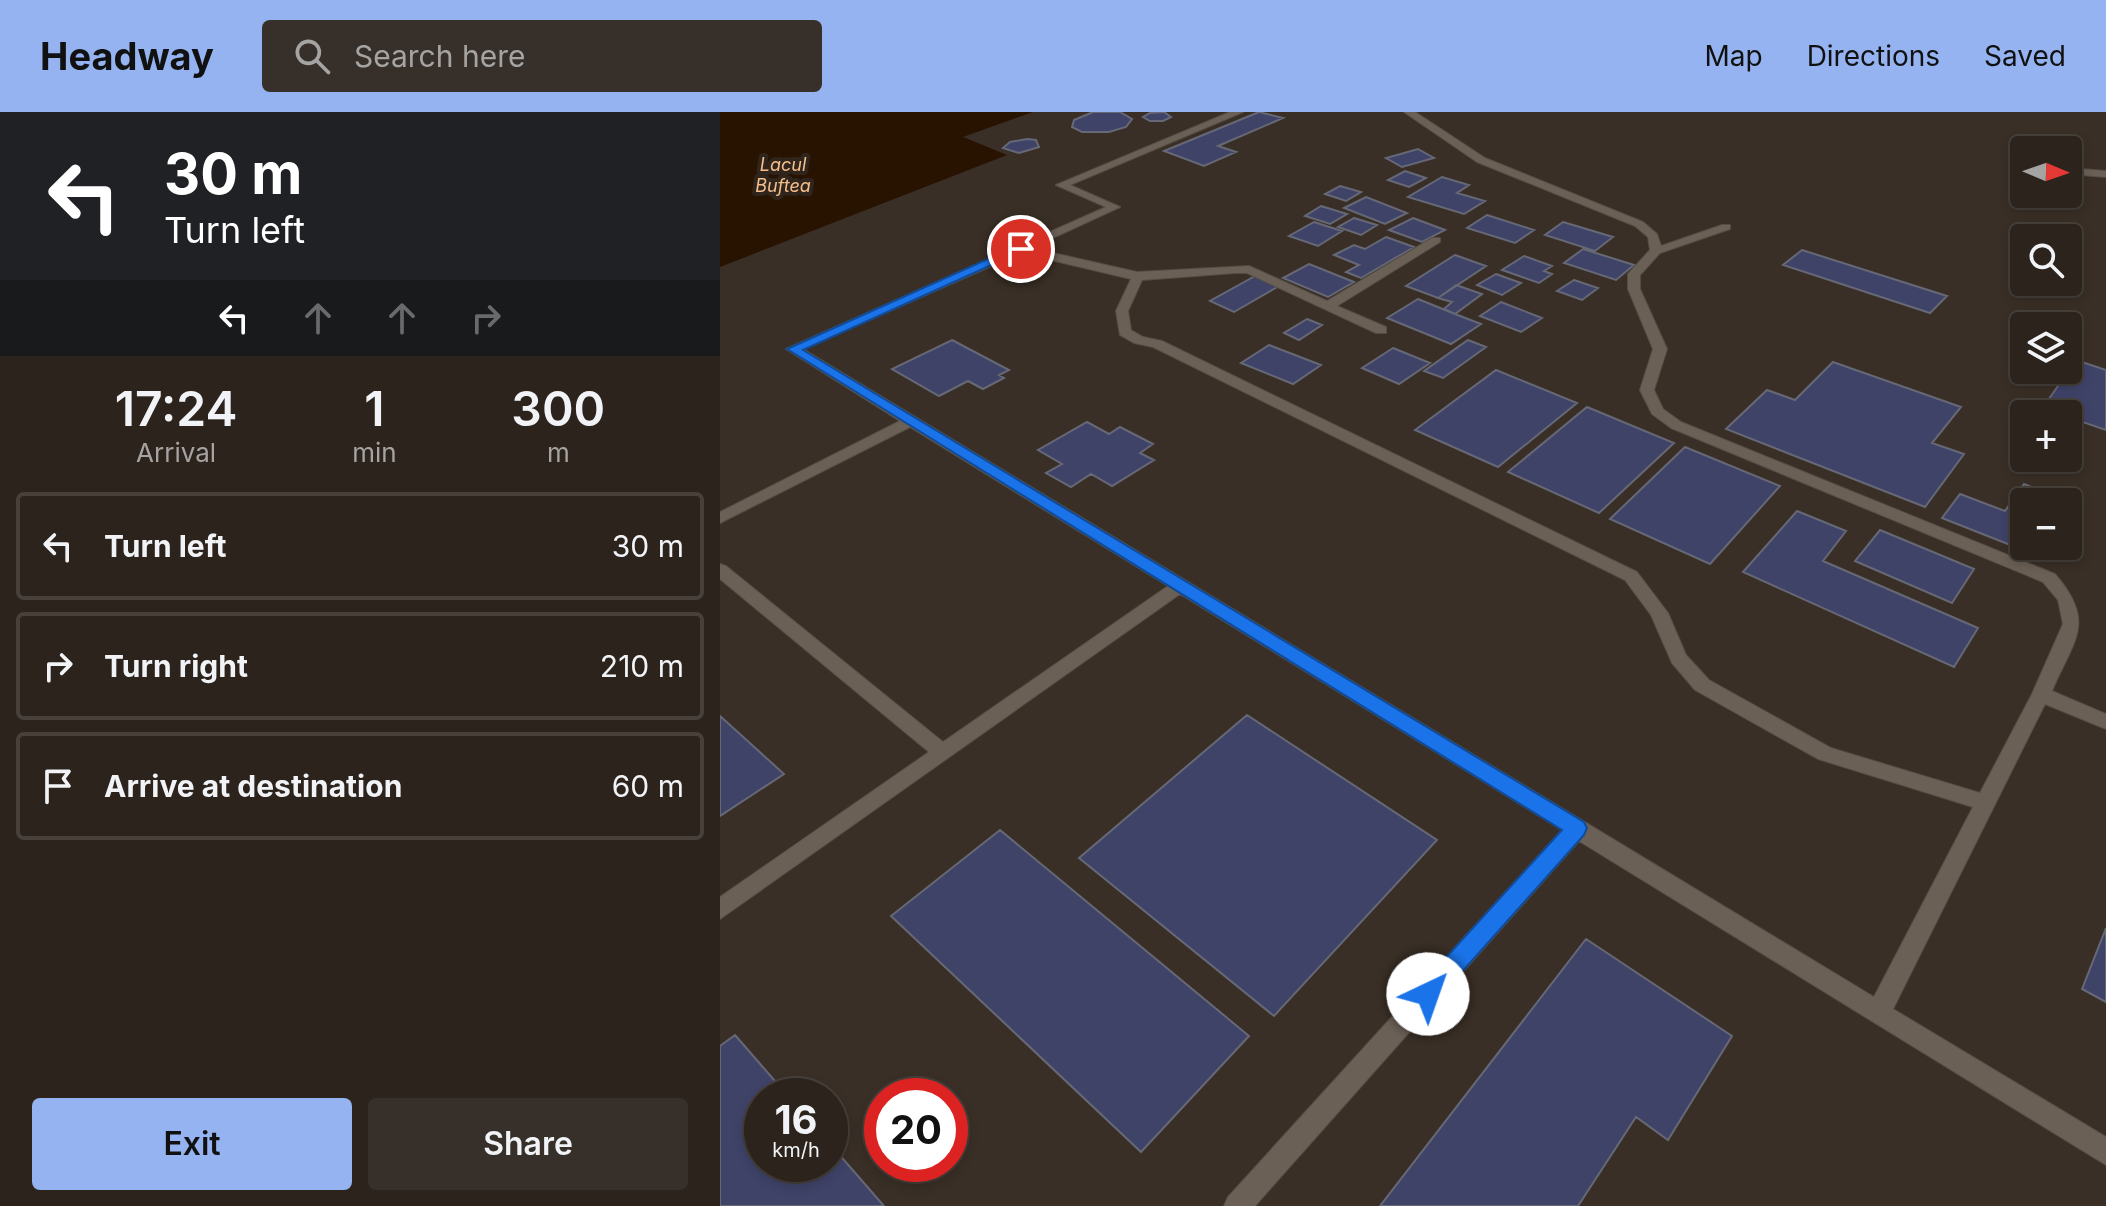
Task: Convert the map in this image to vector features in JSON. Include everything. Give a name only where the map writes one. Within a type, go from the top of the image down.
[{"type":"lane","points":[[1238,112],[1061,185],[1115,207],[793,349],[2106,1152]]},
{"type":"lane","points":[[1409,112],[1481,160],[1639,224],[1653,236],[1656,251]]},
{"type":"lane","points":[[2082,172],[2106,174]]},
{"type":"lane","points":[[1726,227],[1656,251],[1634,274],[1634,289],[1660,349],[1647,390],[1657,411],[1676,425],[2049,578],[2066,598],[2072,624],[2041,694],[1878,1014]]},
{"type":"lane","points":[[1328,306],[1436,240]]},
{"type":"lane","points":[[1021,249],[1138,276],[1174,275],[1228,267],[1249,270],[1381,330]]},
{"type":"lane","points":[[1138,276],[1122,311],[1125,332],[1139,340],[1157,344],[1631,576],[1659,613],[1678,658],[1702,685],[1825,754],[1985,803]]},
{"type":"lane","points":[[720,518],[910,421]]},
{"type":"lane","points":[[720,570],[943,753]]},
{"type":"lane","points":[[720,909],[1180,586]]},
{"type":"lane","points":[[2041,694],[2106,722]]},
{"type":"lane","points":[[1237,1206],[1577,828]]},
{"type":"water","name":"Lacul Buftea","points":[[720,112],[1033,112],[963,137],[1007,155],[720,267]]},
{"type":"building","points":[[1093,112],[1120,112],[1132,119],[1126,127],[1109,132],[1082,132],[1072,127],[1074,120]]},
{"type":"building","points":[[1164,112],[1171,117],[1163,121],[1150,121],[1143,117],[1150,113]]},
{"type":"building","points":[[1259,112],[1283,118],[1218,146],[1236,152],[1204,166],[1164,151]]},
{"type":"building","points":[[1036,140],[1039,147],[1019,153],[1003,148],[1010,142]]},
{"type":"building","points":[[1418,149],[1434,158],[1402,167],[1386,158]]},
{"type":"building","points":[[1405,171],[1426,178],[1409,187],[1388,180]]},
{"type":"building","points":[[1442,177],[1469,185],[1457,193],[1485,201],[1464,214],[1408,197]]},
{"type":"building","points":[[1340,186],[1361,192],[1346,201],[1325,194]]},
{"type":"building","points":[[1366,197],[1407,213],[1385,224],[1344,208]]},
{"type":"building","points":[[1321,206],[1347,214],[1330,224],[1305,216]]},
{"type":"building","points":[[1487,215],[1534,230],[1515,243],[1467,228]]},
{"type":"building","points":[[1354,218],[1377,225],[1361,235],[1338,227]]},
{"type":"building","points":[[1413,218],[1445,230],[1422,242],[1389,230]]},
{"type":"building","points":[[1314,222],[1342,231],[1318,246],[1289,236]]},
{"type":"building","points":[[1563,222],[1613,237],[1595,251],[1545,235]]},
{"type":"building","points":[[1386,237],[1414,247],[1361,278],[1346,272],[1359,265],[1334,255],[1354,245],[1365,249]]},
{"type":"building","points":[[1583,249],[1634,265],[1616,280],[1564,263]]},
{"type":"building","points":[[1802,250],[1947,296],[1930,313],[1783,265]]},
{"type":"building","points":[[1455,255],[1486,266],[1438,298],[1406,286]]},
{"type":"building","points":[[1524,256],[1552,266],[1544,271],[1552,274],[1539,283],[1502,270]]},
{"type":"building","points":[[1309,264],[1354,282],[1328,297],[1283,278]]},
{"type":"building","points":[[1496,274],[1521,283],[1502,295],[1477,285]]},
{"type":"building","points":[[1255,276],[1279,286],[1234,312],[1210,301]]},
{"type":"building","points":[[1574,280],[1598,288],[1582,300],[1557,291]]},
{"type":"building","points":[[1456,285],[1482,294],[1455,314],[1444,309],[1452,302],[1438,298]]},
{"type":"building","points":[[1418,299],[1481,324],[1451,344],[1387,318]]},
{"type":"building","points":[[1501,302],[1542,318],[1521,332],[1480,316]]},
{"type":"building","points":[[1307,319],[1322,325],[1299,340],[1284,333]]},
{"type":"building","points":[[952,340],[1009,370],[999,375],[1004,378],[983,389],[968,381],[939,396],[892,369]]},
{"type":"building","points":[[1468,340],[1486,347],[1443,378],[1424,371]]},
{"type":"building","points":[[1269,345],[1321,365],[1293,384],[1241,363]]},
{"type":"building","points":[[1393,348],[1430,363],[1399,384],[1362,368]]},
{"type":"building","points":[[1833,362],[1961,407],[1932,443],[1964,454],[1925,507],[1726,429],[1767,390],[1795,400]]},
{"type":"building","points":[[2082,362],[2106,370],[2106,430],[2082,422],[2082,400],[2048,400],[2059,384],[2082,384]]},
{"type":"building","points":[[1496,370],[1577,403],[1498,467],[1415,430]]},
{"type":"building","points":[[1587,407],[1674,443],[1599,513],[1508,472]]},
{"type":"building","points":[[1087,422],[1109,434],[1120,427],[1153,444],[1140,453],[1154,460],[1112,486],[1091,474],[1071,487],[1046,473],[1062,464],[1038,450]]},
{"type":"building","points":[[1685,447],[1780,486],[1710,564],[1610,519]]},
{"type":"building","points":[[1960,494],[2005,511],[2010,504],[2010,545],[1942,518]]},
{"type":"building","points":[[1797,511],[1846,531],[1823,561],[1978,628],[1954,667],[1743,572]]},
{"type":"building","points":[[1880,530],[1974,569],[1952,603],[1855,561]]},
{"type":"building","points":[[1247,715],[1437,840],[1274,1016],[1079,858]]},
{"type":"building","points":[[720,716],[784,774],[720,816]]},
{"type":"building","points":[[1000,830],[1249,1036],[1141,1152],[891,916]]},
{"type":"building","points":[[2106,928],[2106,1002],[2082,989]]},
{"type":"building","points":[[1586,939],[1732,1036],[1668,1140],[1636,1117],[1578,1206],[1380,1206]]},
{"type":"building","points":[[735,1035],[772,1078],[744,1078],[744,1182],[848,1182],[848,1165],[884,1206],[720,1206],[720,1046]]},
{"type":"route","points":[[1021,249],[793,349],[1577,828],[1428,994]]}]
